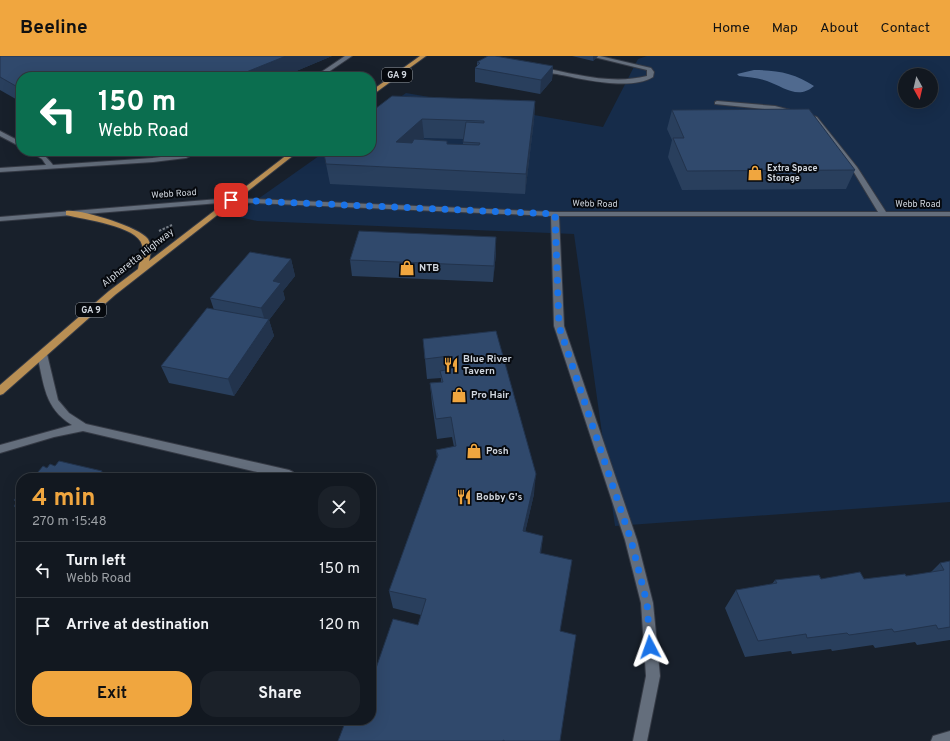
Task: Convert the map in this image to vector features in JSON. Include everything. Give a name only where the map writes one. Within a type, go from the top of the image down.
[{"type":"main road","name":"GA 9","points":[[376,90],[423,56]]},
{"type":"main road","name":"Alpharetta Highway","points":[[0,391],[78,321],[141,269],[289,156]]},
{"type":"main road","points":[[70,213],[128,228],[139,234],[145,241],[147,250],[141,269]]},
{"type":"street","points":[[325,72],[349,56]]},
{"type":"street","points":[[529,67],[614,83],[637,81],[650,77],[651,72],[649,69],[593,56]]},
{"type":"street","points":[[717,103],[775,108],[815,118],[854,168],[883,214]]},
{"type":"street","points":[[0,133],[16,142]]},
{"type":"street","points":[[41,156],[51,167]]},
{"type":"street","points":[[0,170],[153,160],[186,156]]},
{"type":"street","name":"Webb Road","points":[[0,219],[231,200],[555,214],[950,214]]},
{"type":"street","points":[[555,214],[559,326],[631,540],[647,603],[653,676],[640,741]]},
{"type":"street","points":[[42,354],[53,402],[65,416],[83,427],[280,473]]},
{"type":"street","points":[[0,449],[54,433],[83,427]]},
{"type":"street","points":[[938,741],[950,738]]},
{"type":"path","points":[[159,231],[176,222]]},
{"type":"shaded area","points":[[647,56],[950,56],[950,502],[615,526],[574,234],[257,221],[234,216],[319,156],[376,156],[376,114],[406,93],[603,127],[638,59]]},
{"type":"shaded area","points":[[754,70],[786,73],[800,78],[814,86],[808,90],[797,92],[757,78],[739,76],[737,74]]},
{"type":"building","points":[[0,56],[286,56],[246,72],[16,72],[16,86],[0,77]]},
{"type":"building","points":[[488,56],[553,66],[541,80],[475,68],[480,63],[477,62]]},
{"type":"building","points":[[392,96],[535,101],[526,174],[326,164],[324,156],[376,156],[376,108]],"holes":[[[422,119],[484,121],[484,123],[466,122],[463,142],[480,143],[479,145],[447,144],[447,141],[414,139],[412,143],[396,142]]]},
{"type":"building","name":"Extra Space Storage","points":[[809,109],[855,170],[687,171],[673,138],[684,138],[672,110]]},
{"type":"building","points":[[359,231],[496,237],[494,266],[350,260]]},
{"type":"building","points":[[250,252],[291,259],[273,281],[281,283],[261,308],[210,298]]},
{"type":"building","points":[[207,308],[269,319],[228,379],[161,366]]},
{"type":"building","points":[[496,331],[536,474],[523,531],[543,536],[540,553],[572,560],[560,631],[576,635],[560,741],[338,741],[344,725],[376,725],[376,668],[393,619],[418,625],[426,599],[389,591],[438,455],[436,450],[456,446],[451,417],[436,419],[430,383],[443,382],[440,371],[451,369],[449,356],[425,359],[423,339]]},
{"type":"building","points":[[59,461],[102,471],[101,473],[37,473],[43,466],[47,468],[50,464],[55,466]]},
{"type":"building","points":[[950,561],[950,627],[938,629],[936,625],[894,632],[892,629],[849,635],[847,633],[807,638],[806,634],[758,641],[736,590],[777,583],[775,580],[819,575],[821,579],[860,572],[864,579],[905,574],[906,576],[944,570],[940,563]]},
{"type":"place","name":"Extra Space Storage","points":[[755,173]]},
{"type":"place","name":"NTB","points":[[407,268]]},
{"type":"place","name":"Blue River Tavern","points":[[451,365]]},
{"type":"place","name":"Pro Hair","points":[[459,395]]},
{"type":"place","name":"Posh","points":[[474,451]]},
{"type":"place","name":"Bobby G's","points":[[464,497]]},
{"type":"route","points":[[231,200],[555,214],[559,326],[631,540],[647,603],[650,647]]}]
